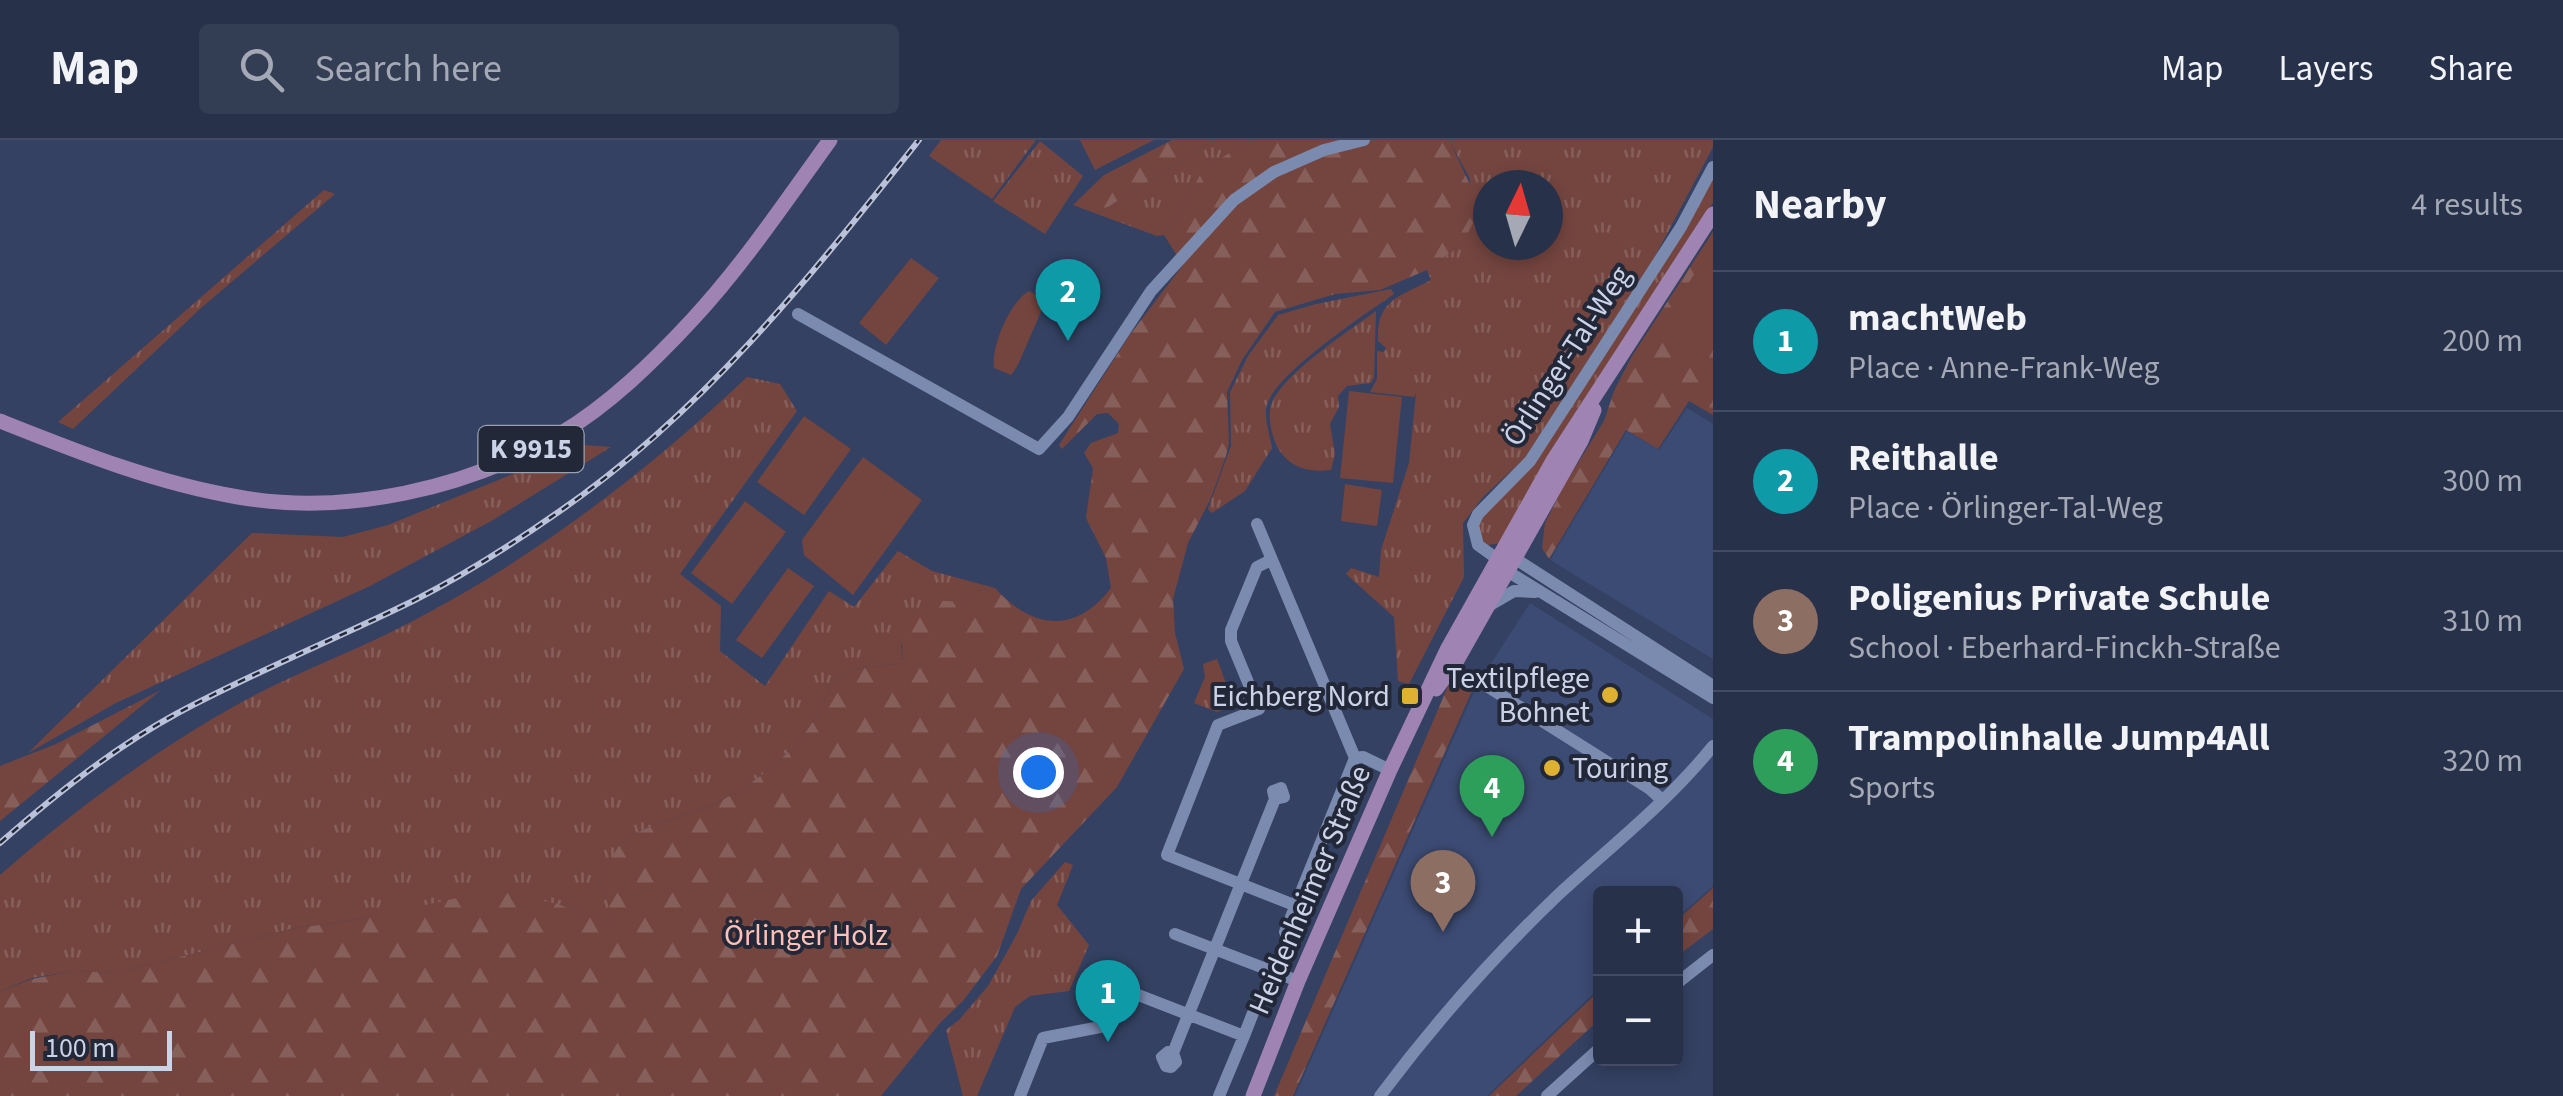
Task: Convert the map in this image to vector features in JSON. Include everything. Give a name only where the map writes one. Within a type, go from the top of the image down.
[{"type":"main road","name":"K 9915","points":[[0,420],[109,464],[242,498],[339,501],[422,489],[516,457],[561,434],[632,379],[722,285],[830,140]]},
{"type":"main road","name":"Heidenheimer Straße","points":[[1422,707],[1456,662],[1484,610],[1560,450],[1604,388],[1713,214]]},
{"type":"main road","name":"Heidenheimer Straße","points":[[1253,1096],[1298,981],[1447,650],[1525,540],[1585,432],[1604,388]]},
{"type":"street","points":[[798,314],[1040,448],[1068,417],[1151,291],[1234,200],[1274,172],[1324,150],[1364,140]]},
{"type":"street","name":"Örlinger-Tal-Weg","points":[[1506,563],[1484,552],[1474,536],[1478,514],[1530,461],[1681,227],[1713,167]]},
{"type":"street","points":[[1257,524],[1355,758],[1285,932]]},
{"type":"street","points":[[1525,540],[1527,559],[1543,577]]},
{"type":"street","points":[[1272,560],[1256,567],[1231,630],[1231,641],[1259,709],[1218,725],[1167,855],[1294,905]]},
{"type":"street","points":[[1506,563],[1543,577],[1713,686]]},
{"type":"street","points":[[1506,563],[1541,593],[1713,698]]},
{"type":"street","points":[[1484,610],[1509,592],[1541,593]]},
{"type":"street","points":[[1485,685],[1650,788],[1662,800]]},
{"type":"street","points":[[1380,1096],[1462,997],[1538,915],[1662,800],[1713,746]]},
{"type":"street","points":[[1355,758],[1363,756],[1390,770]]},
{"type":"street","points":[[1173,1053],[1194,1017],[1214,948],[1275,800]]},
{"type":"street","points":[[1175,934],[1298,981]]},
{"type":"street","points":[[1683,979],[1713,955]]},
{"type":"street","points":[[1020,1095],[1042,1038],[1100,1027],[1115,986],[1244,1036]]},
{"type":"street","points":[[1219,1096],[1253,1013]]},
{"type":"street","points":[[1547,1096],[1593,1054]]},
{"type":"shaded area","points":[[1687,408],[1713,424],[1713,659],[1550,560],[1627,431],[1659,450]]},
{"type":"shaded area","points":[[1530,603],[1713,719],[1713,886],[1683,913],[1683,886],[1593,886],[1593,994],[1487,1096],[1295,1096],[1477,685]]},
{"type":"green space","points":[[941,140],[1036,140],[992,199],[929,156]]},
{"type":"green space","points":[[1080,140],[1154,140],[1095,170]]},
{"type":"green space","points":[[1172,140],[1214,140],[1097,214],[1073,205],[1104,175]]},
{"type":"green space","points":[[1214,140],[1249,140],[1203,171],[1164,235],[1157,236],[1097,214]]},
{"type":"green space","name":"Örlinger Holz","points":[[1249,140],[1449,140],[1473,191],[1473,223],[1462,244],[1427,270],[1380,290],[1335,294],[1275,312],[1242,360],[1227,392],[1226,456],[1211,498],[1188,543],[1173,599],[1175,633],[1184,669],[1117,787],[1021,889],[997,956],[881,1096],[0,1096],[0,991],[32,979],[72,971],[117,973],[291,929],[368,918],[492,890],[558,904],[617,928],[601,881],[619,846],[650,827],[730,796],[767,771],[812,723],[830,685],[853,669],[903,663],[905,627],[929,600],[961,602],[977,591],[995,588],[1009,602],[1038,618],[1053,621],[1083,614],[1111,588],[1106,558],[1086,518],[1093,468],[1084,453],[1091,443],[1118,433],[1119,424],[1108,413],[1097,414],[1062,449],[1059,445],[1129,336],[1183,265],[1164,235],[1202,171]]},
{"type":"green space","points":[[1449,140],[1713,140],[1713,147],[1652,262],[1525,458],[1483,497],[1463,523],[1464,577],[1409,684],[1398,681],[1394,617],[1346,574],[1351,568],[1379,577],[1381,550],[1409,463],[1416,393],[1414,397],[1370,392],[1377,379],[1377,351],[1384,352],[1386,348],[1378,341],[1381,317],[1385,308],[1400,296],[1431,280],[1427,270],[1462,244],[1470,179]]},
{"type":"green space","points":[[1040,141],[1083,176],[1045,234],[993,201]]},
{"type":"green space","points":[[1713,174],[1713,203],[1597,382],[1501,543],[1488,545],[1480,539],[1478,522],[1530,466]]},
{"type":"green space","points":[[324,190],[335,194],[201,308],[73,429],[58,422]]},
{"type":"green space","points":[[1713,232],[1713,415],[1689,401],[1658,449],[1626,430],[1549,559],[1542,548],[1545,523],[1563,487],[1604,421],[1632,356]]},
{"type":"green space","points":[[1713,244],[1713,351],[1664,322]]},
{"type":"green space","points":[[911,258],[939,278],[886,345],[859,323]]},
{"type":"green space","points":[[1391,289],[1394,294],[1283,380],[1266,409],[1272,448],[1245,491],[1212,513],[1208,509],[1231,446],[1230,392],[1248,356],[1278,315]]},
{"type":"green space","points":[[1029,291],[1042,298],[1043,307],[1011,375],[994,368],[996,348],[1009,314]]},
{"type":"green space","points":[[1376,311],[1374,377],[1371,383],[1347,386],[1338,396],[1339,407],[1330,424],[1335,454],[1331,470],[1298,467],[1282,454],[1276,443],[1270,422],[1272,403],[1303,366]]},
{"type":"green space","points":[[747,377],[780,384],[797,411],[680,574],[721,606],[720,651],[765,686],[829,591],[854,607],[898,551],[932,571],[995,588],[977,591],[901,644],[903,663],[853,669],[830,685],[823,704],[799,740],[749,784],[712,805],[637,833],[619,846],[601,881],[618,929],[558,904],[368,918],[291,929],[117,973],[72,971],[32,978],[0,991],[0,875],[29,850],[122,778],[219,715],[411,622],[545,542],[629,480]]},
{"type":"green space","points":[[1349,391],[1402,397],[1393,483],[1340,478]]},
{"type":"green space","points":[[804,416],[851,449],[804,515],[757,482]]},
{"type":"green space","points":[[584,445],[611,447],[493,520],[370,586],[116,703],[28,753],[252,533],[343,537],[388,525]]},
{"type":"green space","points":[[863,457],[922,500],[853,595],[804,555],[802,540]]},
{"type":"green space","points":[[1345,484],[1382,490],[1377,526],[1341,521]]},
{"type":"green space","points":[[745,501],[786,532],[732,604],[691,573]]},
{"type":"green space","points":[[788,568],[814,586],[762,658],[736,640]]},
{"type":"green space","points":[[1217,659],[1234,705],[1217,712],[1194,703],[1205,677],[1203,664]]},
{"type":"green space","points":[[1475,684],[1293,1096],[1274,1096],[1448,686]]},
{"type":"green space","points":[[161,690],[0,821],[0,766],[56,744]]},
{"type":"green space","points":[[1065,862],[1073,865],[1057,905],[1089,945],[1069,991],[1030,996],[1015,1007],[977,1096],[963,1096],[946,1030],[988,986],[1031,901]]},
{"type":"green space","points":[[1713,888],[1713,929],[1683,952],[1683,915]]},
{"type":"green space","points":[[1593,997],[1593,1025],[1516,1096],[1489,1096]]},
{"type":"railway","points":[[0,843],[85,774],[152,728],[235,684],[433,591],[523,536],[610,474],[660,432],[752,340],[919,140]]},
{"type":"place","name":"Reithalle","points":[[1068,341]]},
{"type":"place","name":"Textilpflege Bohnet","points":[[1610,695]]},
{"type":"place","name":"Eichberg Nord","points":[[1410,696]]},
{"type":"place","name":"Touring","points":[[1552,768]]},
{"type":"place","name":"Trampolinhalle Jump4All","points":[[1492,837]]},
{"type":"place","name":"Poligenius Private Schule","points":[[1443,932]]},
{"type":"place","name":"machtWeb","points":[[1108,1042]]}]
